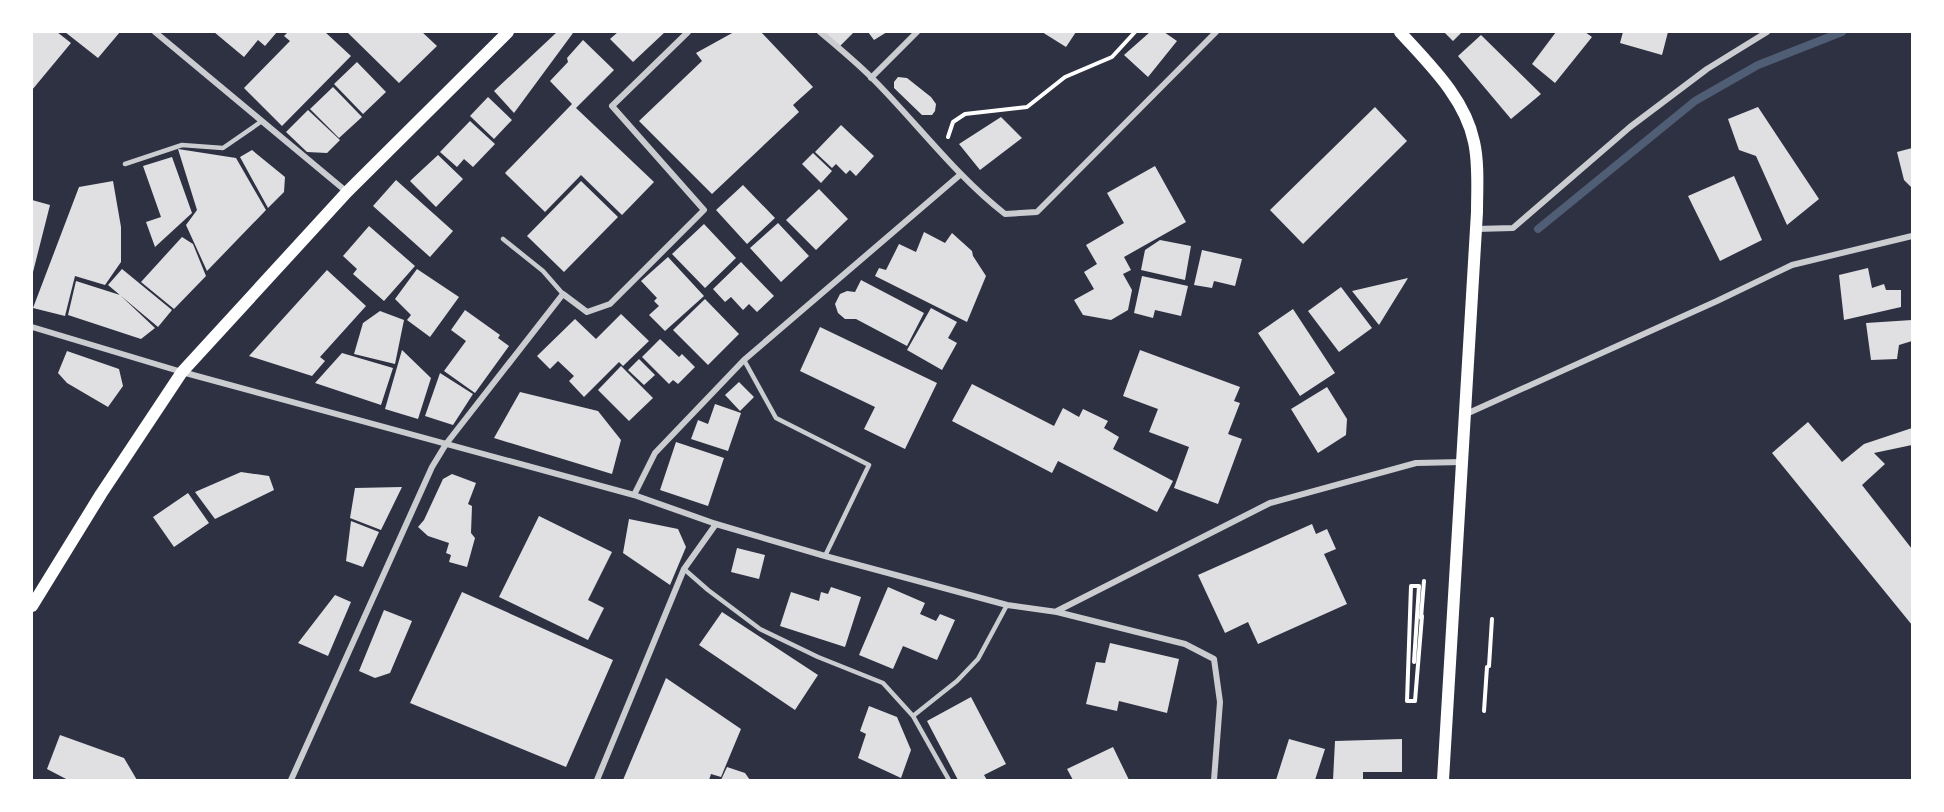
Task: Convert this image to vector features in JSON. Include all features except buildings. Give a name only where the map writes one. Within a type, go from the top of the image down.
[{"type":"main road","points":[[32,606],[101,494],[182,372],[347,192],[508,32]]},
{"type":"main road","points":[[1400,32],[1442,79],[1462,110],[1474,142],[1477,177],[1476,230],[1443,780]]},
{"type":"street","points":[[155,32],[347,192]]},
{"type":"street","points":[[291,780],[432,467],[446,444],[563,294],[587,312],[610,304],[704,210],[612,106],[688,32]]},
{"type":"street","points":[[820,32],[872,78],[961,174],[1005,214],[1037,212],[1216,32]]},
{"type":"street","points":[[872,78],[916,32]]},
{"type":"street","points":[[1476,230],[1513,228],[1630,126],[1707,69],[1767,32]]},
{"type":"street","points":[[634,495],[655,453],[744,360],[961,174]]},
{"type":"street","points":[[1464,415],[1792,265],[1912,236]]},
{"type":"street","points":[[32,327],[182,372],[634,495],[716,524],[825,556],[1007,605],[1057,612],[1185,644],[1215,659],[1220,702],[1214,780]]},
{"type":"street","points":[[1057,612],[1270,503],[1416,463],[1462,462]]},
{"type":"street","points":[[597,780],[684,569],[716,524]]},
{"type":"lane","points":[[125,164],[182,145],[223,148],[262,121]]},
{"type":"lane","points":[[503,238],[543,271],[563,294]]},
{"type":"lane","points":[[744,360],[776,418],[868,465],[825,556]]},
{"type":"lane","points":[[684,569],[760,629],[818,657],[883,683],[913,716],[949,780]]},
{"type":"lane","points":[[913,716],[957,681],[978,659],[1007,605]]},
{"type":"path","points":[[946,146],[953,122],[964,114],[1027,106],[1065,77],[1112,57],[1136,32]]},
{"type":"path","points":[[1414,662],[1419,586],[1411,586],[1407,701],[1415,701],[1424,580]]},
{"type":"path","points":[[1484,711],[1492,619]]},
{"type":"waterway","points":[[1538,229],[1695,101],[1758,65],[1842,32]]}]
